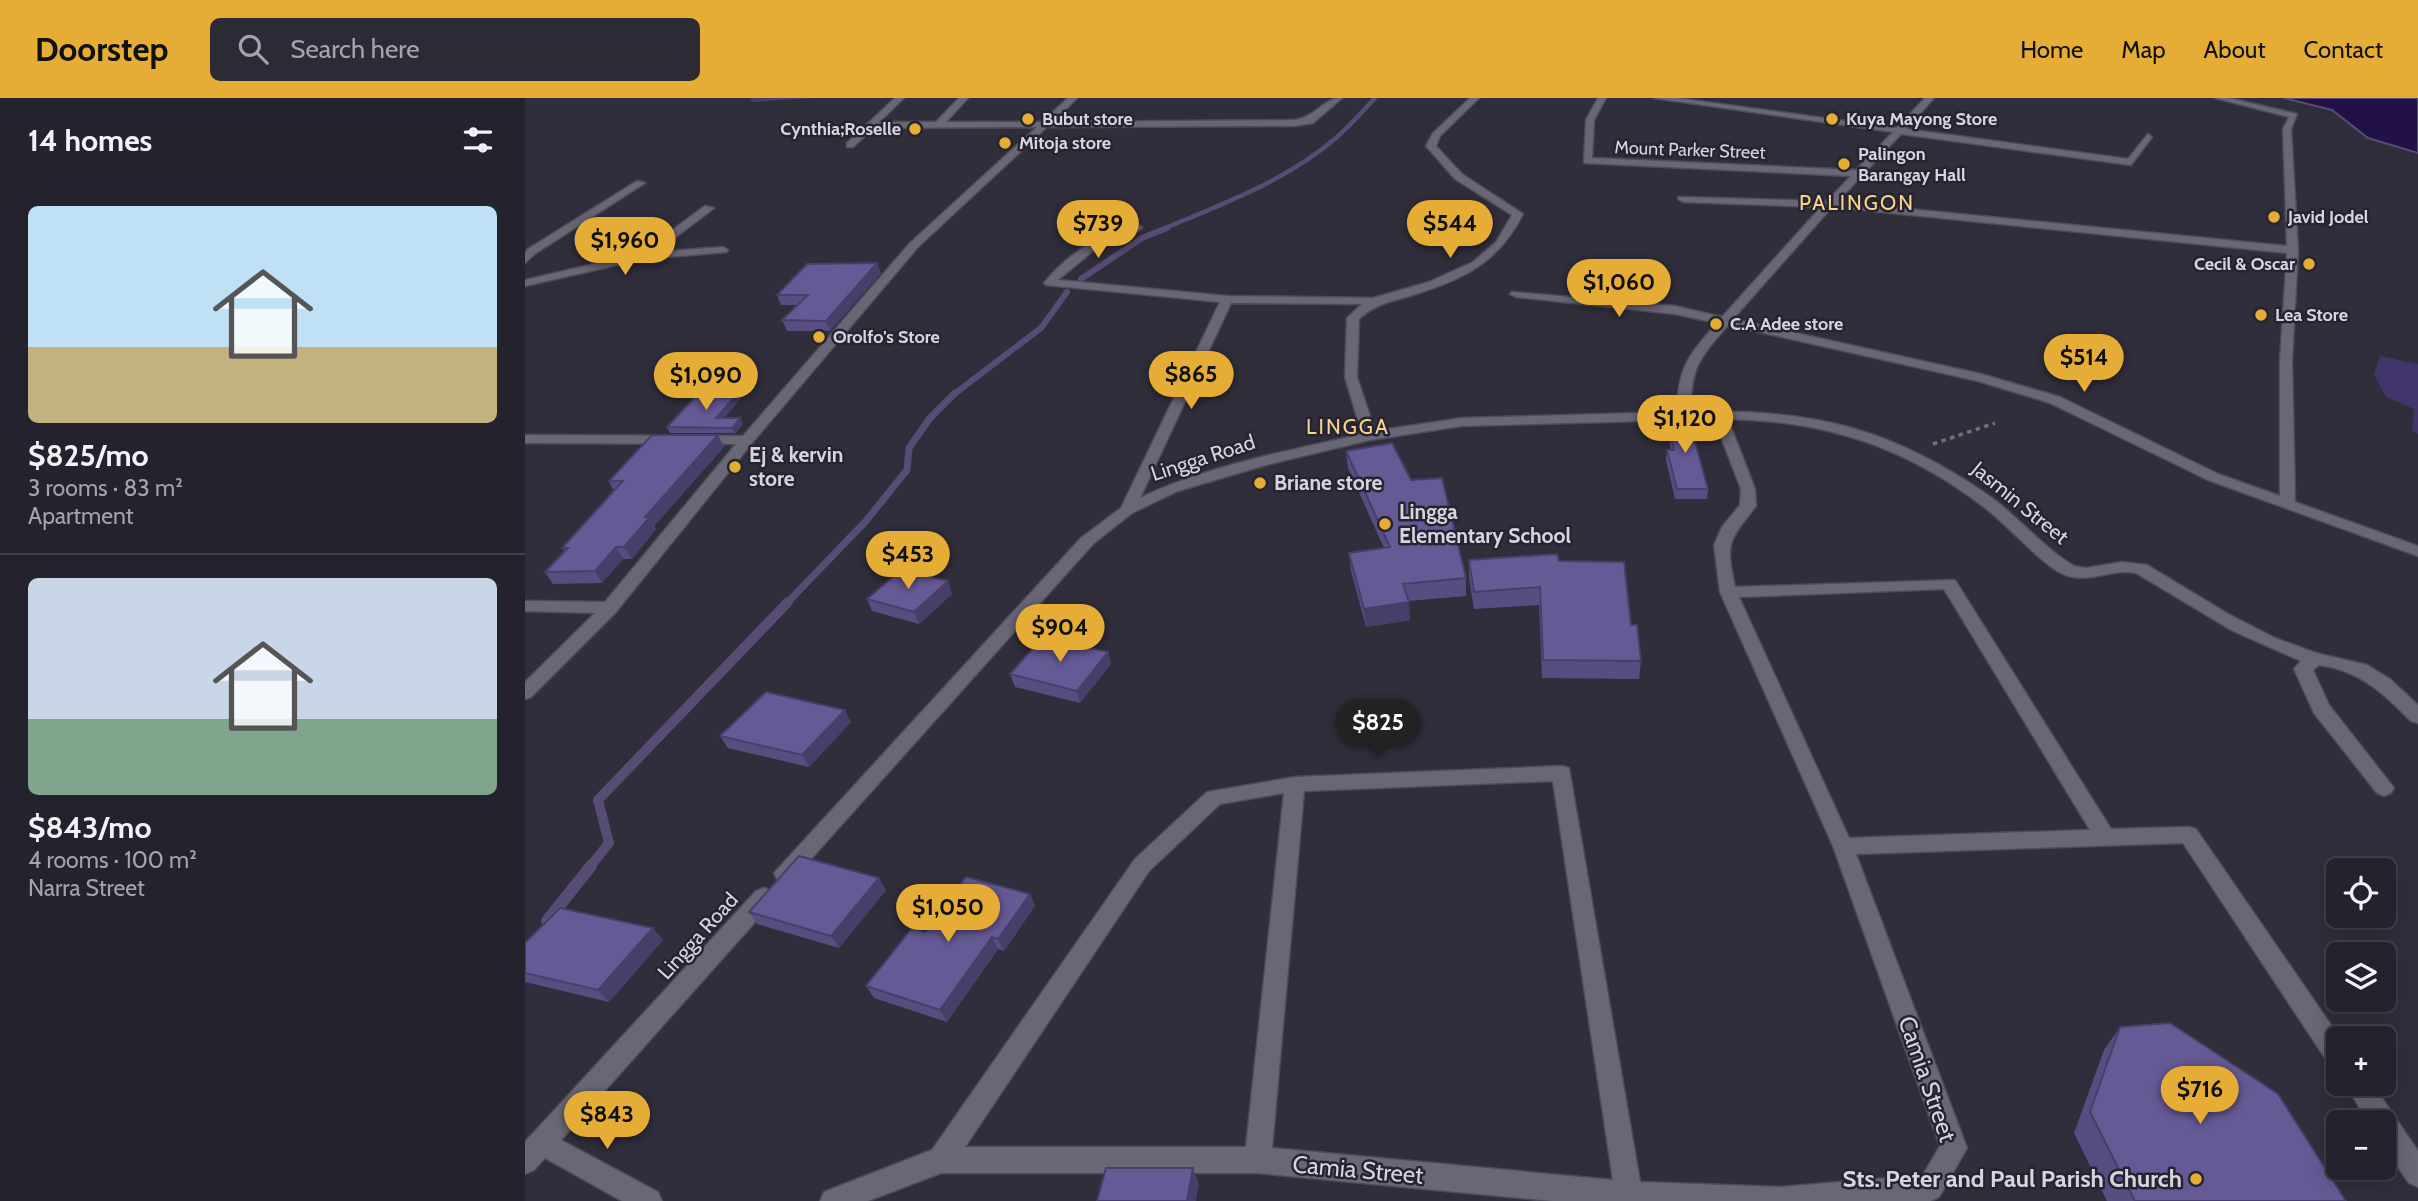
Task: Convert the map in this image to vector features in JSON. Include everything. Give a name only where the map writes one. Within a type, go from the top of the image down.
[{"type":"street","points":[[850,145],[900,98]]},
{"type":"street","points":[[939,124],[964,98]]},
{"type":"street","points":[[525,693],[610,608],[747,440],[914,245],[1073,98]]},
{"type":"street","points":[[871,125],[1294,123],[1310,121],[1338,98]]},
{"type":"street","points":[[1137,227],[1093,244],[1069,260],[1050,283],[1227,299],[1370,301],[1416,291],[1477,267],[1513,225],[1518,214],[1457,176],[1441,163],[1431,146],[1436,135],[1475,98]]},
{"type":"street","name":"Mount Parker Street","points":[[1602,98],[1590,120],[1587,161],[1858,173]]},
{"type":"street","points":[[1658,98],[2131,162],[2148,137]]},
{"type":"street","points":[[1684,416],[1684,383],[1695,356],[1788,248],[1930,98]]},
{"type":"street","points":[[2219,98],[2294,116],[2287,129],[2293,250],[2286,361],[2288,506]]},
{"type":"street","points":[[525,260],[533,251],[640,184]]},
{"type":"street","points":[[1683,199],[1830,204],[2293,250]]},
{"type":"street","points":[[643,257],[709,208]]},
{"type":"street","points":[[528,285],[643,257],[723,250]]},
{"type":"street","points":[[1516,294],[1639,305],[1855,348],[2055,400],[2213,477],[2418,551]]},
{"type":"street","points":[[1127,510],[1227,299]]},
{"type":"street","points":[[1370,301],[1353,318],[1351,377],[1370,436]]},
{"type":"street","name":"Camia Street","points":[[833,1201],[941,1160],[1258,1160],[1629,1195],[1781,1200],[1930,1188],[1954,1148],[1843,846],[1728,592],[1719,551],[1730,523],[1748,506],[1748,489],[1719,414]]},
{"type":"street","name":"Jasmin Street","points":[[1684,416],[1771,415],[1823,421],[1870,435],[1957,480],[2009,519],[2067,570],[2082,574],[2125,565],[2143,570],[2227,621],[2293,653],[2315,659],[2345,661],[2380,680],[2418,716]]},
{"type":"street","name":"Lingga Road","points":[[534,1152],[1002,632],[1087,541],[1127,510],[1173,488],[1262,462],[1370,436],[1462,422],[1684,416]]},
{"type":"street","points":[[525,439],[747,440]]},
{"type":"street","points":[[1728,592],[1949,584],[2106,838]]},
{"type":"street","points":[[525,606],[610,608]]},
{"type":"street","points":[[2315,659],[2303,669],[2321,708],[2384,788]]},
{"type":"street","points":[[941,1160],[1142,866],[1214,797],[1295,784],[1562,773],[1629,1195]]},
{"type":"street","points":[[1258,1160],[1295,784]]},
{"type":"street","points":[[1843,846],[2189,835],[2326,1038]]},
{"type":"street","points":[[2396,1141],[2418,1174]]},
{"type":"street","points":[[534,1152],[649,1201]]},
{"type":"path","points":[[1906,454],[1995,423]]},
{"type":"shaded area","points":[[2284,98],[2418,98],[2418,153],[2368,138],[2332,110]]},
{"type":"shaded area","points":[[2380,356],[2418,364],[2418,434],[2412,431],[2414,409],[2386,397],[2374,374]]},
{"type":"building","points":[[877,263],[826,321],[782,320],[808,295],[777,295],[807,264]]},
{"type":"building","points":[[739,392],[716,418],[740,418],[732,428],[667,427],[699,393]]},
{"type":"building","points":[[1668,413],[1687,413],[1708,489],[1677,489],[1667,450],[1674,450]]},
{"type":"building","points":[[652,435],[718,435],[645,517],[650,517],[624,547],[616,547],[595,571],[545,572],[568,548],[562,548],[623,481],[609,481]]},
{"type":"building","points":[[1392,443],[1411,480],[1442,478],[1466,578],[1403,584],[1409,602],[1364,609],[1349,553],[1390,547],[1346,451]]},
{"type":"building","points":[[1557,554],[1559,561],[1624,562],[1631,625],[1637,625],[1641,661],[1543,660],[1540,587],[1474,592],[1469,560]]},
{"type":"building","points":[[901,570],[948,581],[914,612],[867,599]]},
{"type":"building","points":[[1043,637],[1108,652],[1077,691],[1010,674]]},
{"type":"building","points":[[766,692],[845,710],[802,755],[720,736]]},
{"type":"building","points":[[799,856],[879,878],[831,936],[749,912]]},
{"type":"building","points":[[966,877],[1030,894],[998,939],[992,937],[940,1010],[866,986],[912,928],[925,932]]},
{"type":"building","points":[[560,908],[653,928],[598,990],[525,973],[525,943]]},
{"type":"building","points":[[2170,1023],[2278,1094],[2326,1170],[2326,1180],[2333,1180],[2346,1201],[2135,1201],[2090,1112],[2120,1027]]},
{"type":"building","points":[[1106,1168],[1193,1168],[1187,1201],[1097,1201]]},
{"type":"waterway","points":[[1163,229],[1254,190],[1298,166],[1337,137],[1375,98]]},
{"type":"waterway","points":[[1081,279],[1142,238],[1167,228]]},
{"type":"waterway","points":[[953,395],[1041,328],[1067,292]]},
{"type":"waterway","points":[[787,603],[866,521],[907,470],[909,448],[930,418],[953,395]]},
{"type":"waterway","points":[[589,868],[609,843],[598,800],[788,602]]},
{"type":"waterway","points":[[547,921],[591,866]]},
{"type":"place","name":"Bubut store","points":[[1028,119]]},
{"type":"place","name":"Kuya Mayong Store","points":[[1832,119]]},
{"type":"place","name":"Cynthia;Roselle","points":[[915,129]]},
{"type":"place","name":"Mitoja store","points":[[1005,143]]},
{"type":"place","name":"Palingon Barangay Hall","points":[[1844,164]]},
{"type":"place","name":"Javid Jodel","points":[[2274,217]]},
{"type":"place","name":"Cecil & Oscar","points":[[2309,264]]},
{"type":"place","name":"Lea Store","points":[[2261,315]]},
{"type":"place","name":"C.A Adee store","points":[[1716,324]]},
{"type":"place","name":"Orolfo's Store","points":[[819,337]]},
{"type":"place","name":"Ej & kervin store","points":[[735,467]]},
{"type":"place","name":"Briane store","points":[[1260,483]]},
{"type":"place","name":"Lingga Elementary School","points":[[1385,524]]},
{"type":"place","name":"Sts. Peter and Paul Parish Church","points":[[2196,1179]]},
{"type":"district","name":"PALINGON","points":[[1857,203]]},
{"type":"district","name":"LINGGA","points":[[1348,427]]}]
